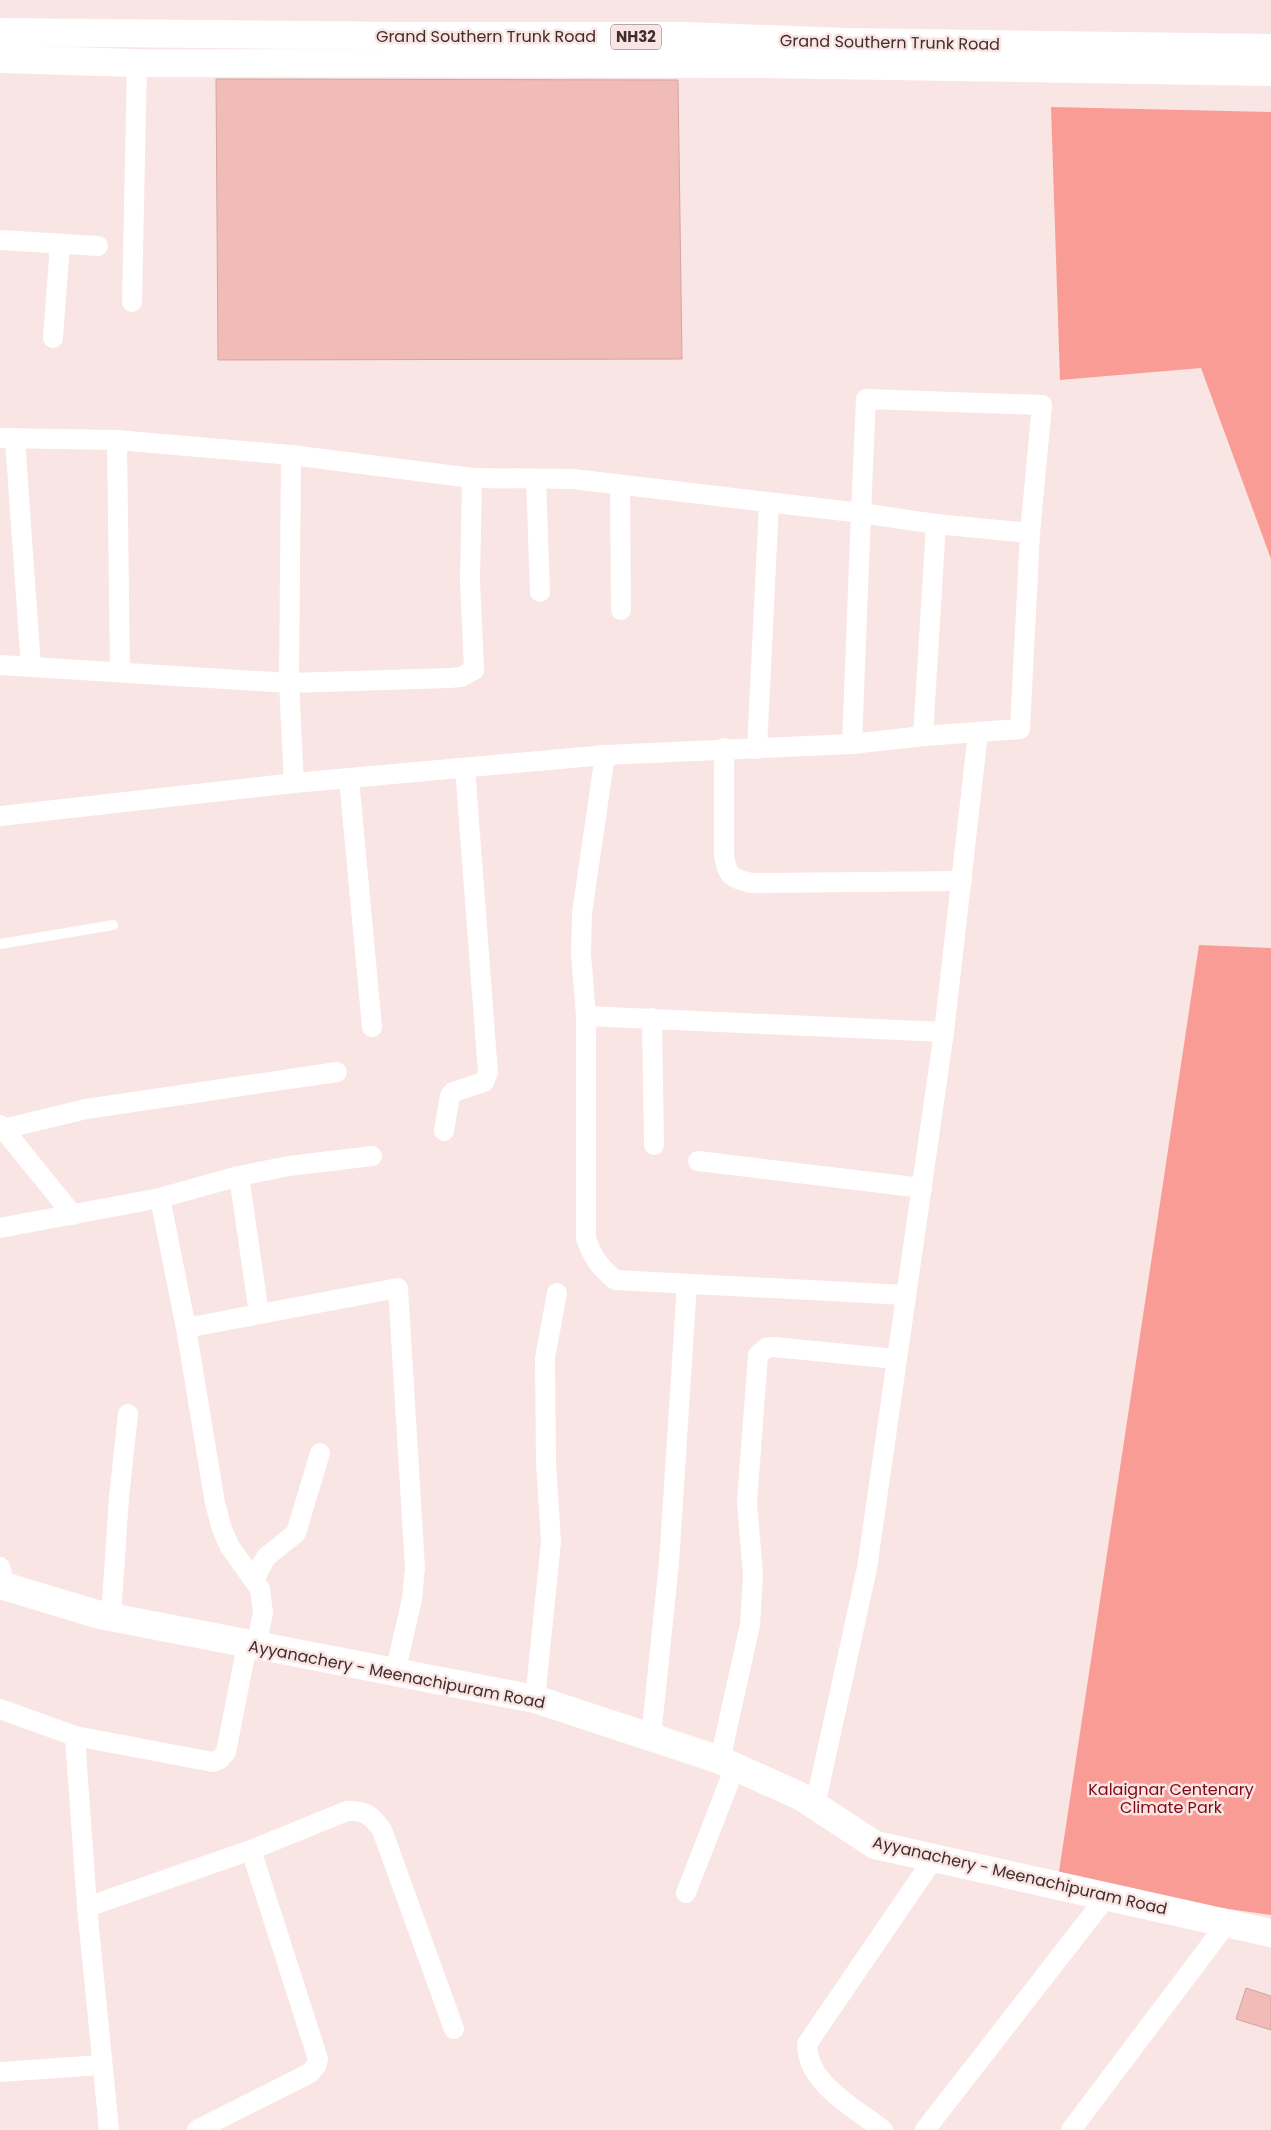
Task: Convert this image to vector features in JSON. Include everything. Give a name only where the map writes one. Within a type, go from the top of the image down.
[{"type":"main road","name":"Grand Southern Trunk Road","points":[[0,32],[414,36],[686,36],[845,42],[1271,48]]},
{"type":"main road","points":[[0,59],[137,63],[757,64],[1271,72]]},
{"type":"main road","name":"Ayyanachery - Meenachipuram Road","points":[[2,1579],[110,1617],[535,1700],[651,1737],[727,1764],[802,1798],[875,1844],[1271,1933]]},
{"type":"street","points":[[132,302],[137,63]]},
{"type":"street","points":[[0,240],[98,246]]},
{"type":"street","points":[[53,338],[60,244]]},
{"type":"street","points":[[0,816],[294,784],[605,755],[724,748],[757,749],[852,744],[923,736],[1020,729],[1030,533],[1042,405],[866,399],[852,744]]},
{"type":"street","points":[[32,666],[8,439],[116,440],[291,455],[472,478],[573,479],[861,513],[936,524],[1030,533]]},
{"type":"street","points":[[116,440],[120,671]]},
{"type":"street","points":[[291,455],[289,683],[294,784]]},
{"type":"street","points":[[0,665],[289,683],[461,677],[474,670],[470,580],[472,478]]},
{"type":"street","points":[[536,478],[540,592]]},
{"type":"street","points":[[620,484],[621,610]]},
{"type":"street","points":[[757,749],[770,503]]},
{"type":"street","points":[[923,736],[936,524]]},
{"type":"street","points":[[815,1806],[867,1568],[904,1295],[922,1188],[944,1032],[978,733]]},
{"type":"street","points":[[724,748],[724,856],[727,871],[734,879],[751,883],[962,881]]},
{"type":"street","points":[[605,755],[582,913],[581,954],[586,1016],[586,1238],[591,1254],[600,1267],[615,1280],[904,1295]]},
{"type":"street","points":[[444,1132],[450,1096],[455,1090],[484,1082],[488,1073],[466,768]]},
{"type":"street","points":[[349,779],[372,1027]]},
{"type":"street","points":[[586,1016],[944,1032]]},
{"type":"street","points":[[652,1018],[654,1145]]},
{"type":"street","points":[[73,1215],[1,1127],[86,1108],[338,1072]]},
{"type":"street","points":[[0,1228],[160,1198],[239,1176],[289,1166],[372,1156]]},
{"type":"street","points":[[698,1161],[922,1188]]},
{"type":"street","points":[[239,1176],[258,1314]]},
{"type":"street","points":[[0,1709],[75,1736],[206,1761],[214,1762],[220,1759],[226,1752],[262,1607],[260,1589],[230,1547],[222,1529],[215,1503],[186,1328],[160,1198]]},
{"type":"street","points":[[651,1737],[669,1563],[687,1284]]},
{"type":"street","points":[[186,1328],[398,1288],[415,1568],[412,1599],[395,1673]]},
{"type":"street","points":[[535,1700],[551,1542],[546,1462],[544,1358],[557,1293]]},
{"type":"street","points":[[686,1893],[727,1764],[750,1625],[753,1575],[747,1502],[758,1355],[766,1348],[774,1347],[896,1359]]},
{"type":"street","points":[[110,1617],[119,1496],[128,1414]]},
{"type":"street","points":[[254,1580],[266,1557],[296,1533],[320,1453]]},
{"type":"street","points":[[75,1736],[87,1907],[108,2130]]},
{"type":"street","points":[[87,1907],[251,1850],[346,1811],[361,1810],[372,1817],[382,1830],[454,2029]]},
{"type":"street","points":[[197,2130],[310,2073],[316,2066],[318,2059],[251,1850]]},
{"type":"street","points":[[883,2130],[824,2084],[807,2058],[807,2044],[934,1858]]},
{"type":"street","points":[[925,2130],[1107,1896]]},
{"type":"street","points":[[1071,2130],[1227,1923]]},
{"type":"street","points":[[0,2072],[102,2065]]},
{"type":"lane","points":[[0,944],[113,926]]},
{"type":"green space","points":[[1051,107],[1271,112],[1271,559],[1201,368],[1060,380]]},
{"type":"green space","name":"Kalaignar Centenary Climate Park","points":[[1199,945],[1271,948],[1271,1915],[1057,1885]]},
{"type":"building","points":[[216,79],[678,80],[682,359],[218,360]]},
{"type":"building","points":[[1246,1988],[1271,1996],[1271,2030],[1236,2019]]}]
